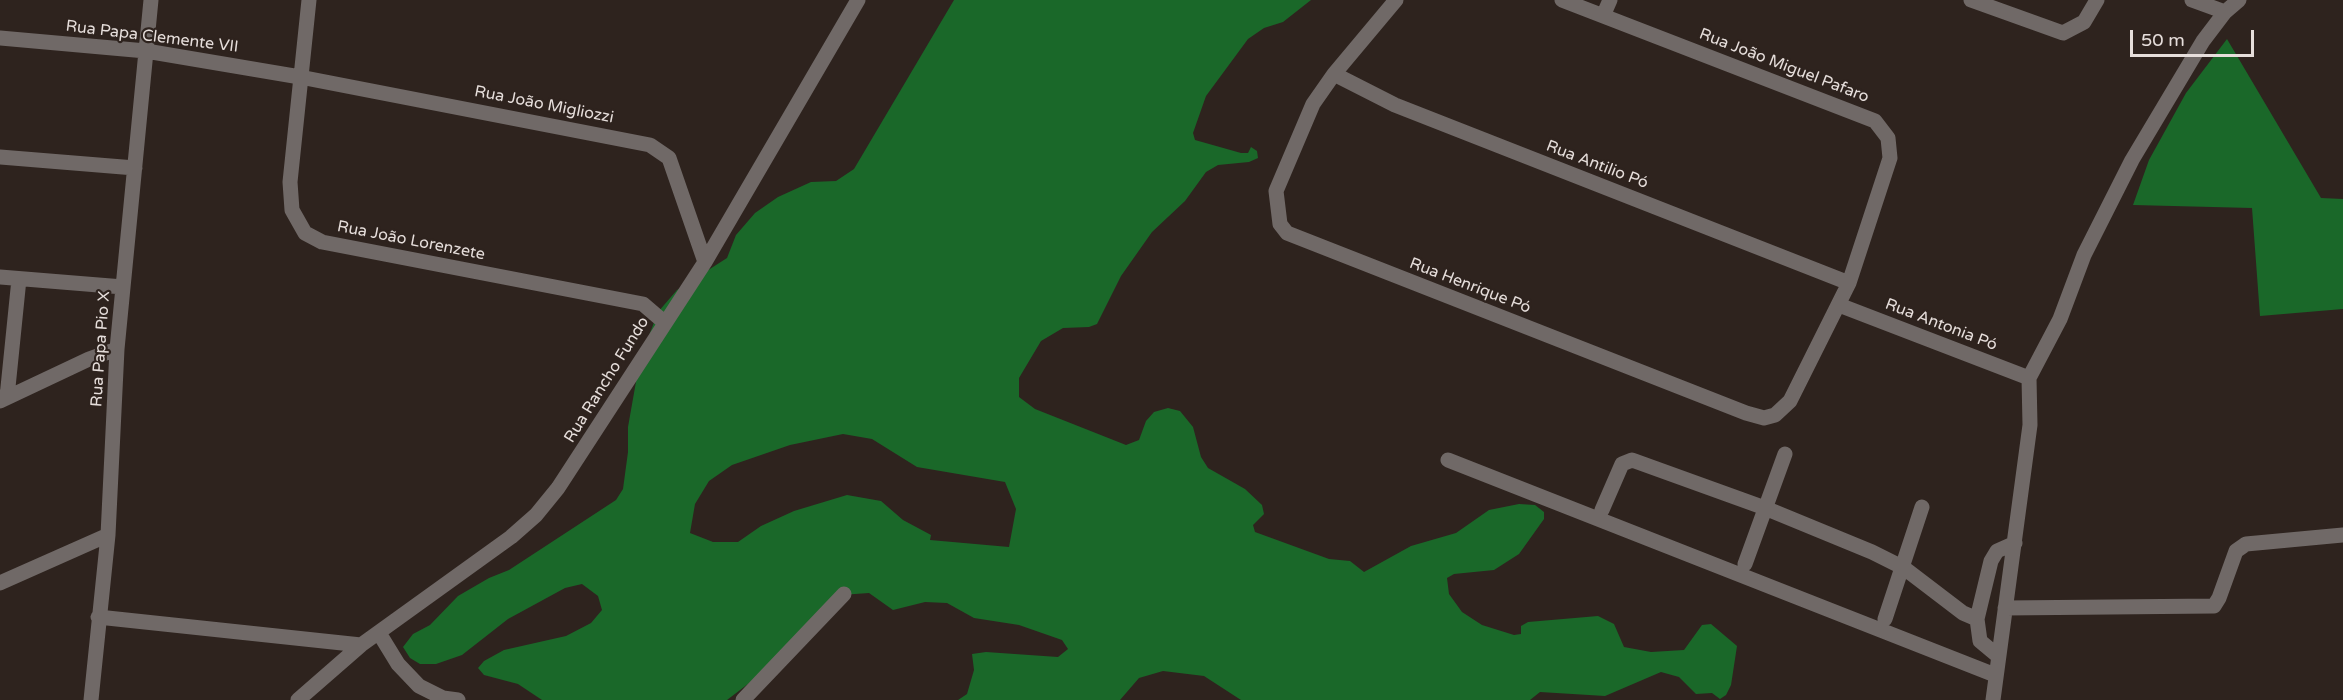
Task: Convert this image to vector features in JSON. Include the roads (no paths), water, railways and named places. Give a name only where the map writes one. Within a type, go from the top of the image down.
[{"type":"street","name":"Rua Papa Pio X","points":[[91,700],[108,535],[117,350],[151,0]]},
{"type":"street","name":"Rua João Lorenzete","points":[[309,0],[290,182],[292,210],[305,233],[322,242],[644,304],[664,322]]},
{"type":"street","name":"Rua Rancho Fundo","points":[[298,700],[361,645],[511,537],[536,515],[586,449],[664,322],[705,262],[858,0]]},
{"type":"street","name":"Rua Henrique Pó","points":[[1396,0],[1334,74],[1313,104],[1276,191],[1280,224],[1287,232],[1764,418],[1775,415],[1790,401],[1839,305]]},
{"type":"street","name":"Rua João Miguel Pafaro","points":[[1562,0],[1875,121],[1883,129],[1888,138],[1890,158],[1849,283],[1839,305]]},
{"type":"street","points":[[1604,16],[1610,0]]},
{"type":"street","points":[[1971,0],[2063,33],[2084,22],[2097,0]]},
{"type":"street","points":[[2192,0],[2225,12]]},
{"type":"street","points":[[1993,700],[2030,425],[2029,378],[2060,319],[2084,255],[2132,160],[2203,41],[2225,12],[2239,0]]},
{"type":"street","name":"Rua Papa Clemente VII","points":[[0,38],[146,51],[300,77]]},
{"type":"street","name":"Rua Antilio Pó","points":[[1334,74],[1395,105],[1849,283]]},
{"type":"street","name":"Rua João Migliozzi","points":[[300,77],[650,145],[669,158],[705,262]]},
{"type":"street","points":[[0,158],[135,168]]},
{"type":"street","points":[[0,277],[123,287]]},
{"type":"street","points":[[2,398],[19,279]]},
{"type":"street","name":"Rua Antonia Pó","points":[[1839,305],[2029,378]]},
{"type":"street","points":[[2,398],[89,359],[117,350]]},
{"type":"street","points":[[1745,564],[1785,454]]},
{"type":"street","points":[[1448,460],[1995,675]]},
{"type":"street","points":[[1602,510],[1622,464],[1632,460],[1765,508],[1872,552],[1904,568],[1963,613],[1977,619]]},
{"type":"street","points":[[1885,619],[1904,568],[1922,507]]},
{"type":"street","points":[[0,583],[108,535]]},
{"type":"street","points":[[2005,608],[2214,606],[2236,551],[2246,544],[2343,535]]},
{"type":"street","points":[[1998,656],[1980,641],[1977,619],[1990,561],[1997,551],[2015,543]]},
{"type":"street","points":[[743,700],[844,594]]},
{"type":"street","points":[[98,617],[361,645]]},
{"type":"street","points":[[379,633],[398,664],[419,687],[444,698],[458,700]]}]
